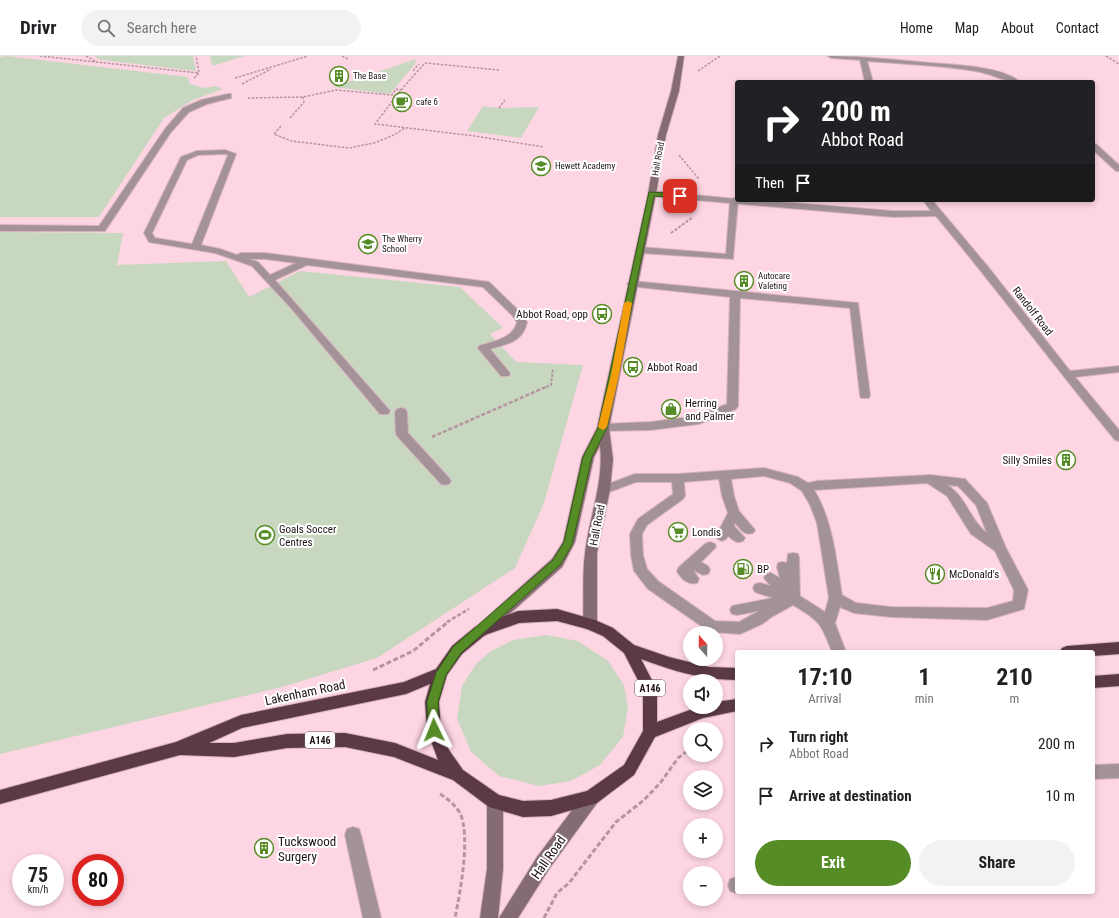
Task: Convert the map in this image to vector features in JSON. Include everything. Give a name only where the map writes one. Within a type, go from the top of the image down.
[{"type":"highway","name":"Hall Road","points":[[557,614],[590,624],[608,632],[628,649],[650,690],[650,732],[629,770],[591,798],[551,808],[522,809],[495,802],[458,775],[443,754],[434,730],[432,702],[441,673],[457,650],[480,631],[518,617],[557,614]]},
{"type":"highway","points":[[1093,650],[1119,648]]},
{"type":"highway","name":"A146","points":[[628,649],[677,666],[719,675],[735,674]]},
{"type":"highway","name":"Lakenham Road","points":[[0,797],[177,749],[241,722],[406,688],[441,673]]},
{"type":"highway","points":[[1095,682],[1119,680]]},
{"type":"highway","points":[[650,732],[697,713],[722,706],[735,704]]},
{"type":"highway","name":"Lakenham Road","points":[[177,749],[234,750],[287,741],[345,740],[395,750],[458,775]]},
{"type":"street","name":"Hall Road","points":[[480,631],[556,563],[569,542],[588,457],[603,428],[652,194],[662,135],[675,91],[681,56]]},
{"type":"street","points":[[831,56],[968,68],[991,72],[1012,80]]},
{"type":"street","points":[[918,56],[921,63]]},
{"type":"street","points":[[863,59],[869,80]]},
{"type":"street","points":[[0,228],[102,229],[168,131],[186,110],[230,93]]},
{"type":"street","points":[[1095,148],[1119,169]]},
{"type":"street","points":[[195,248],[232,154],[225,152],[197,153],[184,159],[148,233],[152,240],[195,248],[217,251],[256,264],[384,411]]},
{"type":"street","points":[[640,250],[730,257],[734,201],[652,194]]},
{"type":"street","points":[[746,202],[893,214],[937,213]]},
{"type":"street","name":"Randolf Road","points":[[929,202],[986,270],[1067,375],[1119,437]]},
{"type":"street","points":[[234,256],[264,256],[486,284],[516,313],[522,322],[520,331],[510,340],[483,348],[505,374]]},
{"type":"street","points":[[269,278],[304,262]]},
{"type":"street","points":[[632,284],[735,295],[855,305],[865,395]]},
{"type":"street","points":[[603,428],[651,426],[699,420],[732,406],[735,295]]},
{"type":"street","points":[[1067,375],[1119,369]]},
{"type":"street","points":[[400,412],[402,434],[445,481]]},
{"type":"street","name":"Hall Road","points":[[590,624],[591,553],[604,490],[607,459],[603,428]]},
{"type":"street","points":[[604,490],[635,478],[678,478],[764,472],[794,480],[806,488],[816,504],[823,523],[836,598],[828,623]]},
{"type":"street","points":[[724,474],[728,496],[734,513],[749,530]]},
{"type":"street","points":[[678,478],[679,496],[642,522],[636,534],[637,555],[641,571],[653,585],[712,626],[740,628],[793,599]]},
{"type":"street","points":[[806,488],[817,485],[930,479],[960,482],[981,503],[1000,548],[1021,590],[1019,605],[987,614],[891,612],[854,608],[836,598]]},
{"type":"street","points":[[930,479],[951,493],[975,531],[1000,548]]},
{"type":"street","points":[[734,513],[725,532],[739,538]]},
{"type":"street","points":[[692,580],[684,571],[698,567],[710,547]]},
{"type":"street","points":[[788,563],[793,599]]},
{"type":"street","points":[[771,578],[793,599]]},
{"type":"street","points":[[760,588],[793,599],[816,612],[828,623],[838,650]]},
{"type":"street","points":[[747,600],[793,599]]},
{"type":"street","points":[[736,610],[793,599]]},
{"type":"street","points":[[1095,772],[1119,771]]},
{"type":"street","name":"Hall Road","points":[[508,918],[543,863],[591,798]]},
{"type":"street","points":[[488,918],[495,869],[495,802]]},
{"type":"street","points":[[353,835],[372,918]]},
{"type":"path","points":[[40,56],[199,73]]},
{"type":"path","points":[[86,56],[97,63]]},
{"type":"path","points":[[196,56],[199,73]]},
{"type":"path","points":[[308,56],[218,83],[230,93],[246,98],[303,97],[336,90],[392,95],[396,89],[402,90]]},
{"type":"path","points":[[342,56],[348,60]]},
{"type":"path","points":[[1106,56],[1119,64]]},
{"type":"path","points":[[499,70],[425,63],[375,124],[475,136],[544,147]]},
{"type":"path","points":[[418,71],[413,71],[419,64]]},
{"type":"path","points":[[230,93],[278,66]]},
{"type":"path","points":[[194,78],[199,73]]},
{"type":"path","points":[[290,118],[304,102],[303,97]]},
{"type":"path","points":[[499,108],[504,100]]},
{"type":"path","points":[[281,126],[274,134],[290,141],[349,148],[374,143],[394,135],[405,128]]},
{"type":"path","points":[[412,446],[551,385],[553,369]]},
{"type":"path","points":[[372,675],[371,671],[414,651],[448,621],[472,607]]},
{"type":"path","points":[[544,918],[556,894],[569,883],[616,822],[644,800],[661,782],[678,758],[683,754]]},
{"type":"path","points":[[437,792],[452,803],[462,818],[464,852],[454,918]]},
{"type":"green space","points":[[6,56],[188,77],[190,84],[204,88],[216,86],[223,89],[193,100],[164,118],[99,217],[0,217],[0,57]]},
{"type":"green space","points":[[94,56],[193,56],[196,71],[101,60]]},
{"type":"green space","points":[[210,56],[245,56],[212,66]]},
{"type":"green space","points":[[416,59],[415,64],[390,94],[333,87]]},
{"type":"green space","points":[[483,106],[499,108],[539,107],[521,138],[467,131]]},
{"type":"green space","name":"Goals Soccer Centres","points":[[0,232],[123,233],[117,265],[226,261],[249,297],[300,271],[460,287],[503,328],[490,334],[516,362],[583,365],[544,503],[515,568],[377,658],[282,687],[0,754]]},
{"type":"green space","points":[[546,635],[578,641],[608,661],[624,685],[628,707],[623,737],[600,765],[571,781],[539,786],[499,776],[471,752],[457,719],[462,686],[476,664],[491,651],[513,640]]},
{"type":"slow traffic","points":[[603,427],[615,375],[628,303]]},
{"type":"place","name":"The Base","points":[[339,76]]},
{"type":"place","name":"cafe 6","points":[[402,102]]},
{"type":"place","name":"Hewett Academy","points":[[541,166]]},
{"type":"place","name":"The Wherry School","points":[[368,244]]},
{"type":"place","name":"Autocare Valeting","points":[[744,281]]},
{"type":"place","name":"Abbot Road, opp","points":[[602,314]]},
{"type":"place","name":"Abbot Road","points":[[633,367]]},
{"type":"place","name":"Herring and Palmer","points":[[671,409]]},
{"type":"place","name":"Silly Smiles","points":[[1066,460]]},
{"type":"place","name":"Londis","points":[[678,532]]},
{"type":"place","name":"Goals Soccer Centres","points":[[265,535]]},
{"type":"place","name":"BP","points":[[743,569]]},
{"type":"place","name":"McDonald's","points":[[935,574]]},
{"type":"place","name":"Tuckswood Surgery","points":[[264,848]]},
{"type":"route","points":[[434,730],[432,702],[441,673],[457,650],[556,563],[569,542],[588,457],[603,428],[652,194],[680,196]]}]
